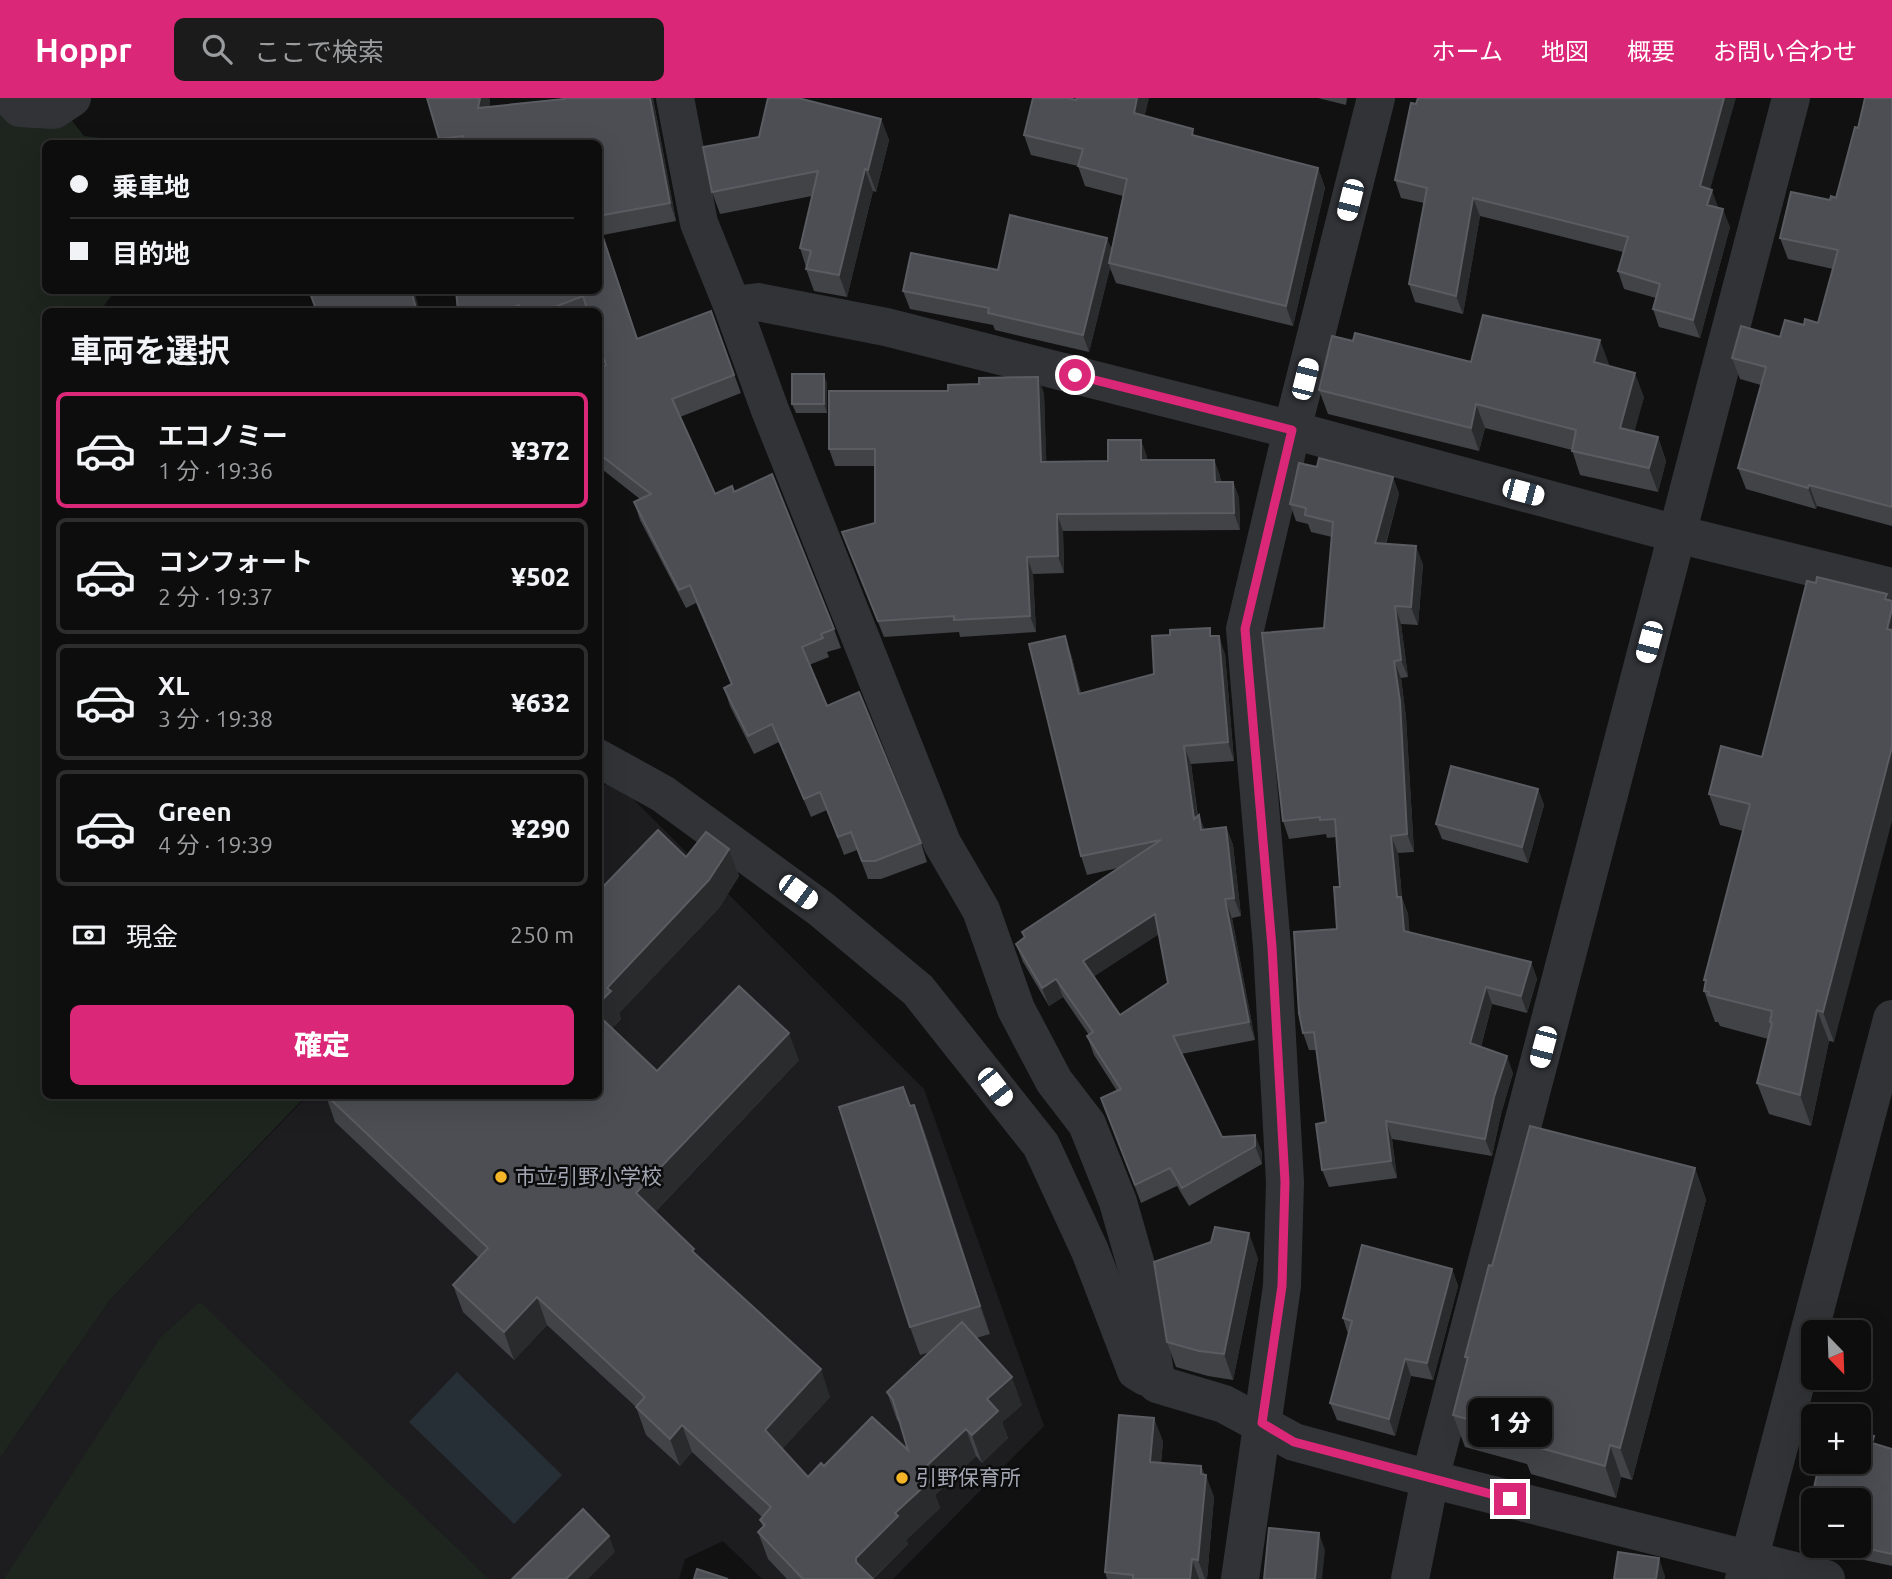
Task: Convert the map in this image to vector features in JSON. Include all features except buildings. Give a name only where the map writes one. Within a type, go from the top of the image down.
[{"type":"street","points":[[10,98],[20,108],[54,110],[72,98]]},
{"type":"street","points":[[675,98],[699,223],[770,410],[942,843],[981,910],[1016,1009],[1054,1082],[1087,1124],[1118,1202],[1138,1272],[1157,1384]]},
{"type":"street","points":[[1240,1579],[1282,1286],[1285,1182],[1272,947],[1245,629],[1376,98]]},
{"type":"street","points":[[1410,1579],[1430,1479],[1791,98]]},
{"type":"street","points":[[732,305],[758,302],[886,327],[1292,430],[1677,534],[1892,587]]},
{"type":"street","points":[[602,760],[675,802],[821,909],[918,990],[1041,1145],[1090,1251],[1136,1371],[1157,1384],[1224,1404],[1294,1442],[1746,1569],[1826,1579]]},
{"type":"street","points":[[1746,1569],[1892,1019]]},
{"type":"shaded area","points":[[0,98],[54,98],[84,136],[118,140],[42,140],[42,294],[113,294],[102,308],[42,308],[42,1099],[303,1099],[110,1300],[0,1458]]},
{"type":"shaded area","name":"市立引野小学校","points":[[612,778],[924,1089],[1044,1426],[893,1579],[762,1579],[723,1541],[685,1559],[679,1579],[0,1579],[0,1458],[110,1300],[304,1099],[602,1099],[602,788]]},
{"type":"shaded area","points":[[200,1302],[489,1579],[4,1579],[161,1337]]},
{"type":"shaded area","points":[[457,1372],[562,1475],[514,1524],[409,1422]]},
{"type":"place","name":"市立引野小学校","points":[[501,1177]]},
{"type":"place","name":"引野保育所","points":[[902,1478]]},
{"type":"route","points":[[1075,375],[1292,430],[1245,629],[1272,947],[1285,1182],[1282,1286],[1262,1423],[1294,1442],[1510,1499]]}]
